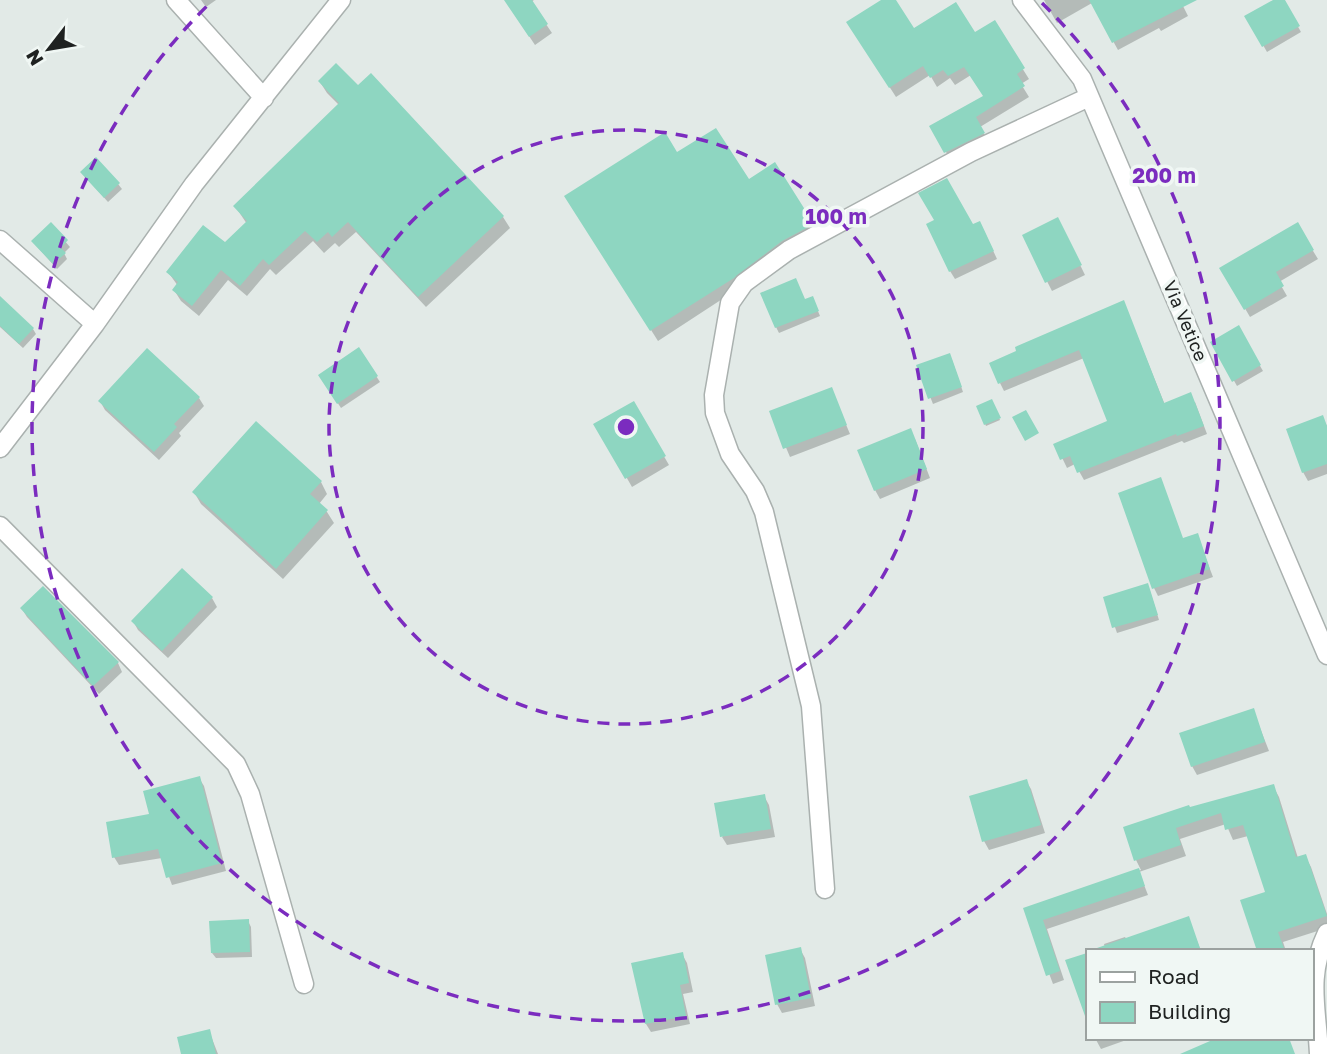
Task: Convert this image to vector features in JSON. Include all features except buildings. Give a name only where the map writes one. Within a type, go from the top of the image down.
[{"type":"street","points":[[176,0],[264,98]]},
{"type":"street","points":[[0,448],[95,324],[194,184],[341,0]]},
{"type":"street","name":"Via Vetice","points":[[1022,0],[1082,79],[1327,655]]},
{"type":"street","points":[[825,889],[811,706],[764,512],[755,491],[730,454],[715,414],[714,395],[730,303],[744,283],[789,250],[971,152],[1090,97]]},
{"type":"street","points":[[0,240],[95,324]]},
{"type":"street","points":[[0,526],[236,764],[250,794],[304,984]]},
{"type":"street","points":[[1319,1054],[1313,989],[1316,958],[1327,933]]}]
